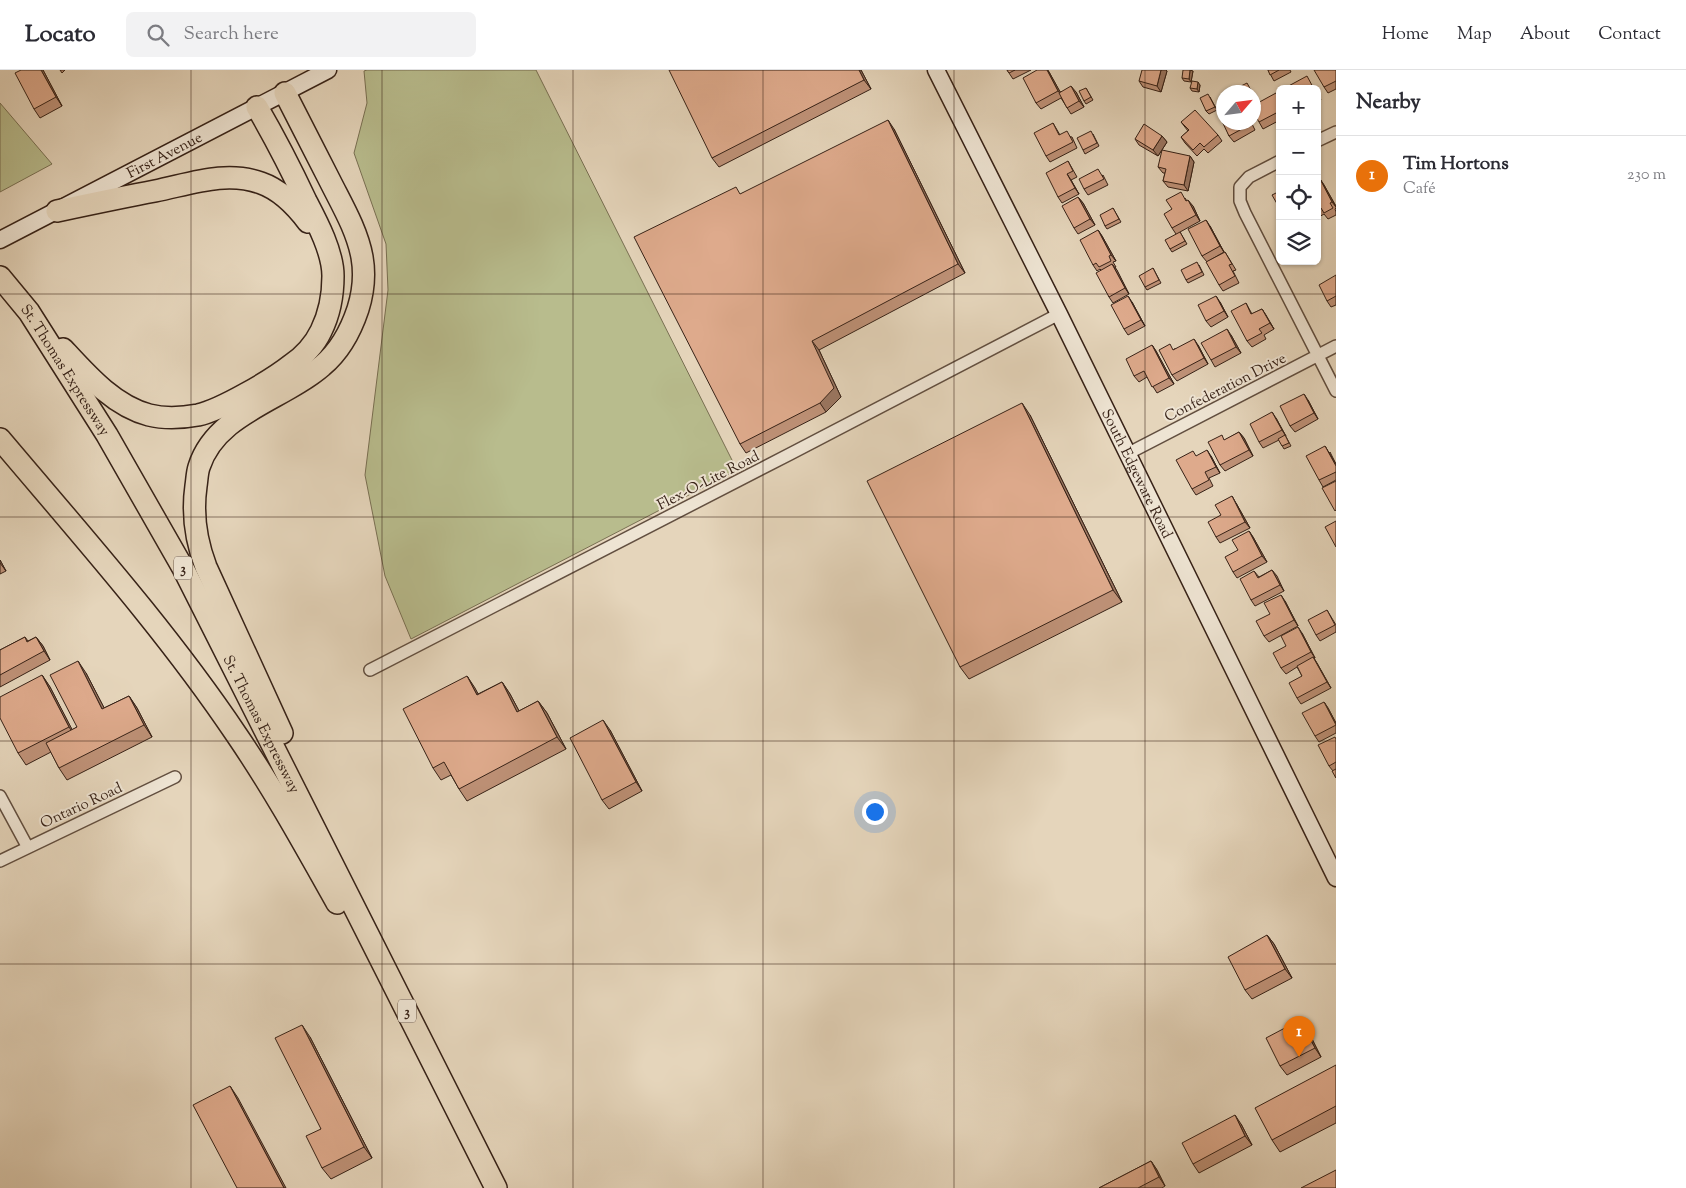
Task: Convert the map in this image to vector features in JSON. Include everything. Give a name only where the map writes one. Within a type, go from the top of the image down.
[{"type":"highway","points":[[285,93],[346,212],[355,234],[362,257],[363,284],[359,304],[353,323],[342,342],[323,366],[298,384],[244,414],[219,435],[206,453],[199,468],[193,512],[200,551],[206,568],[296,763],[318,835]]},
{"type":"highway","points":[[29,312],[82,370],[103,389],[126,405],[148,415],[174,418],[199,415],[227,404],[292,365],[310,347],[321,331],[330,303],[333,274],[318,224],[283,153],[257,107]]},
{"type":"highway","points":[[57,211],[200,180],[237,178],[261,183],[278,192],[296,206],[319,237],[330,261]]},
{"type":"highway","name":"St. Thomas Expressway","points":[[0,277],[29,312],[108,435],[183,568],[495,1188]]},
{"type":"highway","points":[[0,439],[119,580],[192,673],[237,735],[308,851],[495,1188]]},
{"type":"main road","name":"First Avenue","points":[[0,240],[328,70]]},
{"type":"main road","name":"South Edgeware Road","points":[[936,70],[1059,314],[1336,878]]},
{"type":"street","points":[[1321,139],[1336,132]]},
{"type":"street","points":[[1276,163],[1249,177],[1240,187],[1240,200],[1336,391]]},
{"type":"street","name":"Flex-O-Lite Road","points":[[370,670],[1059,314]]},
{"type":"street","name":"Confederation Drive","points":[[1127,454],[1336,346]]},
{"type":"street","name":"Ontario Road","points":[[0,860],[176,777]]},
{"type":"street","points":[[0,796],[27,846]]},
{"type":"green space","points":[[536,70],[737,470],[411,639],[385,576],[365,475],[388,290],[386,244],[354,153],[367,103],[364,71]]},
{"type":"green space","points":[[0,103],[52,164],[0,192]]},
{"type":"building","points":[[21,70],[41,70],[56,97],[34,109],[15,73]]},
{"type":"building","points":[[669,70],[859,70],[864,80],[712,158]]},
{"type":"building","points":[[1037,70],[1047,70],[1058,91],[1036,103],[1023,78]]},
{"type":"building","points":[[1142,70],[1161,70],[1157,86],[1139,81]]},
{"type":"building","points":[[1183,70],[1190,70],[1189,79],[1182,78]]},
{"type":"building","points":[[1268,70],[1279,70],[1270,75]]},
{"type":"building","points":[[1314,70],[1336,70],[1336,81],[1324,87]]},
{"type":"building","points":[[1307,76],[1312,85],[1290,85]]},
{"type":"building","points":[[1192,81],[1198,82],[1197,89],[1190,88]]},
{"type":"building","points":[[1071,86],[1079,101],[1067,108],[1059,93]]},
{"type":"building","points":[[1086,88],[1091,97],[1084,101],[1079,91]]},
{"type":"building","points":[[1276,93],[1276,113],[1261,121],[1261,101]]},
{"type":"building","points":[[1208,94],[1215,107],[1206,111],[1200,98]]},
{"type":"building","points":[[1195,110],[1218,135],[1204,147],[1200,143],[1193,150],[1181,137],[1189,130],[1181,122]]},
{"type":"building","points":[[888,120],[958,264],[812,341],[834,388],[820,403],[740,444],[634,237],[736,187],[740,194]]},
{"type":"building","points":[[1053,123],[1059,135],[1067,131],[1073,142],[1046,156],[1034,133]]},
{"type":"building","points":[[1144,124],[1162,136],[1153,150],[1135,139]]},
{"type":"building","points":[[1226,130],[1240,130],[1229,136]]},
{"type":"building","points":[[1091,131],[1097,143],[1083,150],[1077,138]]},
{"type":"building","points":[[1162,150],[1190,156],[1184,185],[1163,181],[1166,169],[1158,167]]},
{"type":"building","points":[[1068,161],[1073,171],[1067,174],[1075,188],[1058,197],[1046,173]]},
{"type":"building","points":[[1098,169],[1104,179],[1084,189],[1079,179]]},
{"type":"building","points":[[1321,181],[1332,202],[1330,203],[1333,208],[1324,213],[1321,208]]},
{"type":"building","points":[[1181,192],[1196,215],[1172,228],[1164,214],[1172,209],[1166,200]]},
{"type":"building","points":[[1276,193],[1276,202],[1272,195]]},
{"type":"building","points":[[1078,197],[1090,219],[1074,228],[1062,206]]},
{"type":"building","points":[[1113,208],[1119,219],[1105,226],[1100,215]]},
{"type":"building","points":[[1206,220],[1220,246],[1202,256],[1188,229]]},
{"type":"building","points":[[1098,230],[1111,255],[1109,256],[1111,261],[1099,267],[1096,263],[1093,265],[1080,240]]},
{"type":"building","points":[[1180,232],[1185,241],[1170,249],[1165,240]]},
{"type":"building","points":[[1225,252],[1232,264],[1229,265],[1235,276],[1219,285],[1206,262]]},
{"type":"building","points":[[1197,262],[1202,272],[1186,280],[1181,270]]},
{"type":"building","points":[[1112,264],[1125,288],[1109,297],[1096,273]]},
{"type":"building","points":[[1153,268],[1159,280],[1145,287],[1139,276]]},
{"type":"building","points":[[1336,275],[1336,296],[1327,301],[1319,285]]},
{"type":"building","points":[[1128,296],[1141,320],[1124,329],[1111,305]]},
{"type":"building","points":[[1216,296],[1224,311],[1206,321],[1198,305]]},
{"type":"building","points":[[1246,303],[1251,314],[1262,309],[1270,323],[1259,329],[1262,333],[1247,341],[1231,311]]},
{"type":"building","points":[[1227,329],[1236,347],[1211,360],[1201,343]]},
{"type":"building","points":[[1194,339],[1204,358],[1172,375],[1159,350],[1170,344],[1173,350]]},
{"type":"building","points":[[1152,345],[1169,378],[1152,387],[1144,371],[1134,376],[1126,359]]},
{"type":"building","points":[[1304,394],[1314,413],[1290,426],[1280,406]]},
{"type":"building","points":[[1022,403],[1113,590],[960,667],[867,481]]},
{"type":"building","points":[[1272,412],[1282,430],[1259,442],[1250,424]]},
{"type":"building","points":[[1239,432],[1249,450],[1220,465],[1208,442],[1222,435],[1224,440]]},
{"type":"building","points":[[1285,435],[1289,443],[1282,446],[1278,439]]},
{"type":"building","points":[[1325,446],[1336,466],[1336,472],[1319,480],[1306,456]]},
{"type":"building","points":[[1207,450],[1216,467],[1205,472],[1209,480],[1192,489],[1176,460],[1193,451],[1196,456]]},
{"type":"building","points":[[1336,481],[1336,510],[1335,511],[1322,488]]},
{"type":"building","points":[[1232,496],[1245,522],[1216,537],[1208,522],[1221,515],[1215,505]]},
{"type":"building","points":[[1336,521],[1336,547],[1325,527]]},
{"type":"building","points":[[1249,531],[1262,556],[1233,572],[1225,557],[1238,550],[1232,540]]},
{"type":"building","points":[[1272,570],[1280,585],[1251,600],[1240,579],[1254,571],[1258,578]]},
{"type":"building","points":[[1281,595],[1294,620],[1264,636],[1256,621],[1270,614],[1264,603]]},
{"type":"building","points":[[1327,610],[1335,625],[1316,635],[1308,620]]},
{"type":"building","points":[[1298,627],[1311,652],[1281,668],[1273,653],[1286,646],[1281,636]]},
{"type":"building","points":[[25,637],[27,642],[36,637],[44,651],[0,675],[0,650]]},
{"type":"building","points":[[1313,657],[1327,682],[1297,698],[1289,683],[1302,676],[1297,666]]},
{"type":"building","points":[[78,661],[102,709],[129,696],[144,725],[59,768],[46,743],[77,727],[50,675]]},
{"type":"building","points":[[42,675],[69,727],[18,753],[0,718],[0,697]]},
{"type":"building","points":[[467,676],[477,695],[502,682],[517,712],[538,701],[557,737],[459,789],[444,762],[433,768],[403,709]]},
{"type":"building","points":[[1324,702],[1336,725],[1315,736],[1302,713]]},
{"type":"building","points":[[603,720],[636,782],[602,800],[570,738]]},
{"type":"building","points":[[1335,737],[1336,762],[1329,766],[1318,745]]},
{"type":"building","points":[[1336,769],[1336,778],[1332,771]]},
{"type":"building","points":[[1267,935],[1285,969],[1245,990],[1228,957]]},
{"type":"building","points":[[1300,1020],[1315,1048],[1280,1066],[1266,1038]]},
{"type":"building","points":[[302,1025],[364,1147],[322,1168],[306,1136],[321,1129],[275,1038]]},
{"type":"building","points":[[1336,1065],[1336,1106],[1272,1140],[1255,1108]]},
{"type":"building","points":[[230,1086],[284,1188],[237,1188],[193,1105]]},
{"type":"building","points":[[1235,1115],[1245,1136],[1193,1164],[1182,1143]]},
{"type":"building","points":[[1151,1161],[1159,1177],[1138,1188],[1099,1188]]},
{"type":"building","points":[[1336,1170],[1336,1188],[1301,1188]]},
{"type":"place","name":"Tim Hortons","points":[[1299,1057]]}]
